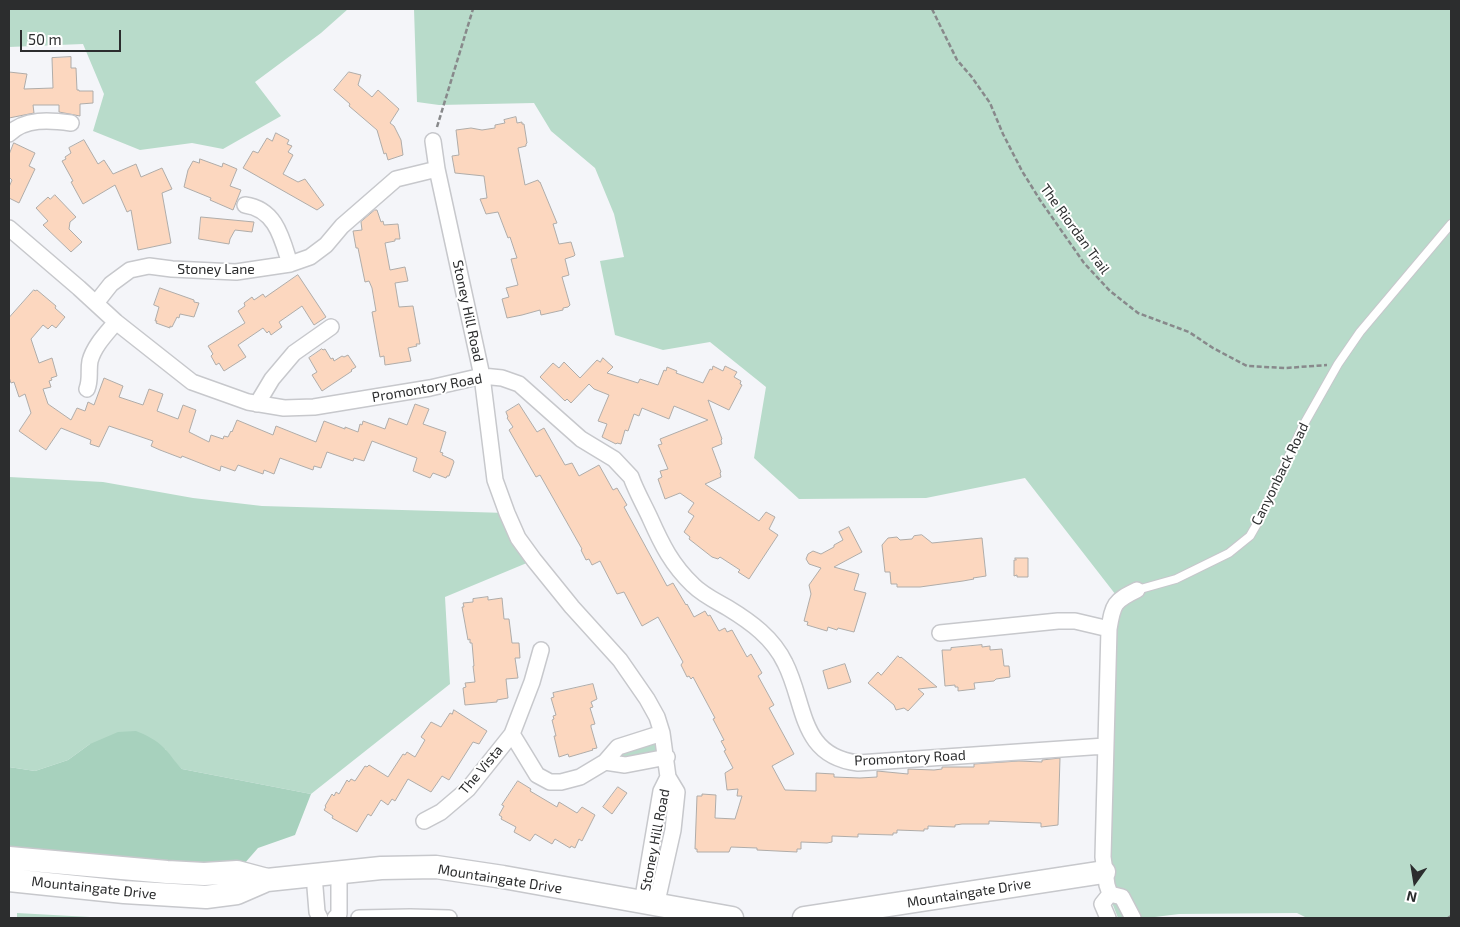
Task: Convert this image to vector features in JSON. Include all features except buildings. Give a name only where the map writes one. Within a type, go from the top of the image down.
[{"type":"street","points":[[9,134],[23,125],[39,121],[71,123]]},
{"type":"street","name":"Stoney Hill Road","points":[[433,141],[437,169],[482,376],[495,480],[516,533],[549,579],[620,660],[646,699],[662,733],[667,757],[668,777],[677,792],[673,830],[649,905]]},
{"type":"street","name":"Stoney Lane","points":[[96,303],[111,284],[130,270],[149,266],[236,272],[290,264],[310,256],[326,246],[342,226],[396,179],[437,169]]},
{"type":"street","points":[[245,205],[256,206],[272,219],[280,232],[290,264]]},
{"type":"street","name":"Promontory Road","points":[[9,228],[116,322],[192,382],[248,402],[284,408],[314,407],[430,388],[482,376],[502,378],[519,384],[581,439],[614,459],[631,477],[663,546],[674,564],[694,586],[767,636],[775,646],[790,674],[812,736],[819,746],[830,755],[846,762],[858,763],[1105,746]]},
{"type":"street","points":[[86,388],[90,375],[89,363],[94,352],[103,337],[116,322]]},
{"type":"street","points":[[257,404],[272,379],[294,353],[330,327]]},
{"type":"street","name":"Canyonback Road","points":[[1106,908],[1103,857],[1109,629],[1113,607],[1119,599],[1138,590]]},
{"type":"street","points":[[940,633],[1058,621],[1075,621],[1109,629]]},
{"type":"street","name":"The Vista","points":[[424,821],[441,812],[468,789],[512,734],[532,682],[541,650]]},
{"type":"street","name":"The Vista","points":[[512,734],[538,775],[550,782],[561,782],[580,777],[605,762],[618,747],[662,733]]},
{"type":"street","points":[[605,762],[625,765],[667,757]]},
{"type":"street","name":"Stoney Hill Road","points":[[649,905],[661,791],[668,777]]},
{"type":"street","points":[[656,827],[673,830]]},
{"type":"street","name":"Mountaingate Drive","points":[[9,858],[167,872],[204,874],[237,872],[267,880]]},
{"type":"street","name":"Mountaingate Drive","points":[[9,880],[206,897],[237,892],[267,880],[381,868],[436,867],[503,877],[649,905],[732,918]]},
{"type":"street","points":[[335,918],[340,914],[339,872]]},
{"type":"street","name":"Mountaingate Drive","points":[[804,918],[1104,872]]},
{"type":"street","points":[[314,875],[317,912],[320,918]]},
{"type":"street","points":[[1106,908],[1122,897],[1130,912]]},
{"type":"street","points":[[359,918],[449,918]]},
{"type":"lane","name":"Canyonback Road","points":[[1138,590],[1176,579],[1214,561],[1228,554],[1250,536],[1300,432],[1338,364],[1360,332],[1451,224]]},
{"type":"path","points":[[433,141],[473,9]]},
{"type":"path","name":"The Riordan Trail","points":[[932,9],[957,60],[990,103],[1018,163],[1040,200],[1084,263],[1110,291],[1138,313],[1189,332],[1213,348],[1247,366],[1286,368],[1338,364]]},
{"type":"green space","points":[[9,9],[348,9],[321,33],[255,82],[281,116],[223,149],[192,143],[140,150],[93,131],[104,94],[83,44],[9,47]]},
{"type":"green space","points":[[414,9],[1451,9],[1451,918],[1307,918],[1297,913],[1179,914],[1147,918],[1118,918],[1109,895],[1105,746],[1119,599],[1025,478],[926,498],[799,499],[754,458],[766,387],[710,342],[663,350],[615,335],[600,261],[624,257],[614,214],[595,168],[551,131],[534,103],[439,105],[417,102]]},
{"type":"green space","points":[[9,477],[103,482],[193,498],[262,506],[507,513],[534,560],[445,597],[450,684],[311,794],[182,769],[173,761],[165,749],[90,744],[68,760],[35,771],[9,767]]},
{"type":"green space","points":[[136,731],[161,745],[182,769],[311,794],[295,835],[258,848],[237,872],[9,858],[9,767],[35,771],[68,760],[90,744],[118,732]]},
{"type":"green space","points":[[662,733],[667,757],[605,762]]},
{"type":"green space","points":[[17,913],[108,918],[17,918]]}]
